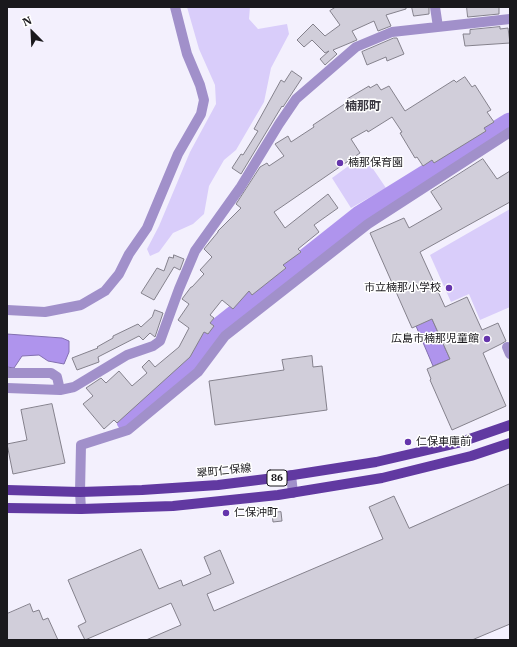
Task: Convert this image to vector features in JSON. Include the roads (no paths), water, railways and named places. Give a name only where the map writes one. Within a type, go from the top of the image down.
[{"type":"main road","name":"翠町仁保線","points":[[7,490],[80,492],[218,485],[376,462],[458,443],[510,425]]},
{"type":"main road","name":"86","points":[[7,508],[80,509],[172,506],[293,493],[382,478],[471,456],[510,443]]},
{"type":"street","points":[[7,310],[45,312],[81,305],[105,291],[119,274],[128,254],[147,228],[178,154],[201,114],[204,100],[200,85],[187,54],[175,7]]},
{"type":"street","points":[[435,7],[438,27]]},
{"type":"street","points":[[7,388],[60,390],[74,387],[127,355],[153,346],[160,341],[194,251],[240,188],[296,99],[356,47],[392,32],[510,20]]},
{"type":"street","points":[[80,509],[81,445],[128,430],[198,372],[225,336],[368,224],[510,132]]},
{"type":"street","points":[[7,373],[51,373],[57,376],[60,390]]},
{"type":"street","points":[[290,475],[293,493]]},
{"type":"waterway","points":[[127,421],[193,363],[220,327],[360,216],[510,123]]},
{"type":"place","name":"楠那保育園","points":[[340,163]]},
{"type":"place","name":"市立楠那小学校","points":[[449,288]]},
{"type":"place","name":"広島市楠那児童館","points":[[487,339]]},
{"type":"place","name":"仁保車庫前","points":[[408,442]]},
{"type":"place","name":"仁保沖町","points":[[226,513]]},
{"type":"district","name":"楠那町","points":[[363,107]]}]
